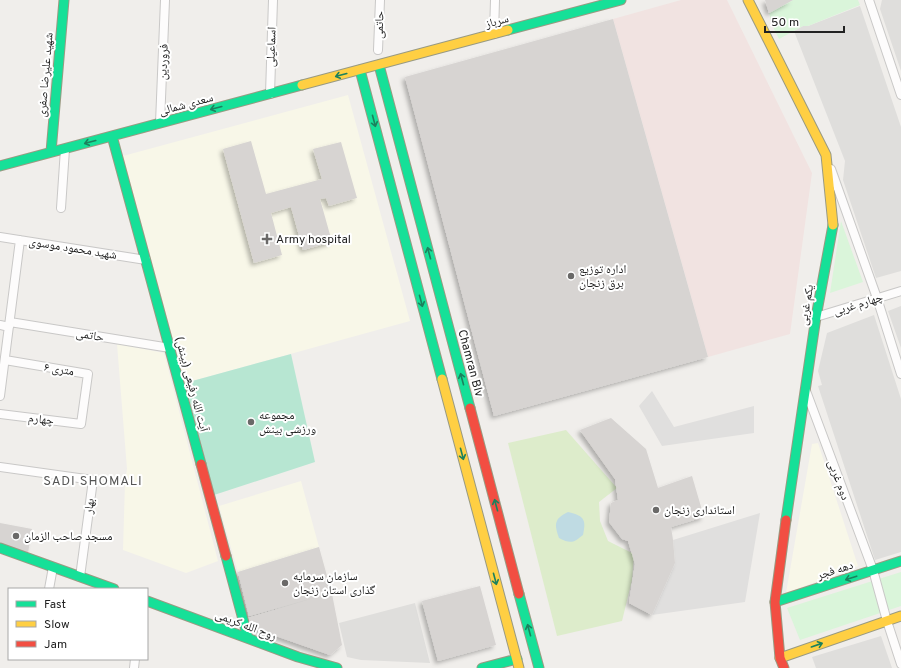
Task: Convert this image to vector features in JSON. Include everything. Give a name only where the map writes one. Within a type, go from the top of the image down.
[{"type":"street","name":"شهید علیرضا صفری","points":[[51,152],[64,0]]},
{"type":"street","name":"فروردین","points":[[160,123],[165,0]]},
{"type":"street","name":"اسماعیلی","points":[[270,94],[273,0]]},
{"type":"street","name":"حاتمی","points":[[378,50],[380,0]]},
{"type":"street","points":[[494,34],[495,0]]},
{"type":"street","name":"سرباز","points":[[379,65],[494,34],[599,3],[622,0]]},
{"type":"street","name":"یکم غربی","points":[[748,0],[826,156],[832,223],[805,389],[775,602],[780,658],[784,668]]},
{"type":"street","points":[[869,0],[901,95]]},
{"type":"street","name":"سعدی شمالی","points":[[0,166],[379,65]]},
{"type":"street","name":"Chamran Blv","points":[[379,65],[466,430],[518,664]]},
{"type":"street","name":"Chamran Blv","points":[[360,70],[375,102],[466,430],[539,668]]},
{"type":"street","points":[[375,102],[384,100],[390,106]]},
{"type":"street","name":"آیت الله رفیعی (بینش)","points":[[112,136],[248,638]]},
{"type":"street","points":[[61,208],[65,149]]},
{"type":"street","points":[[826,156],[877,298],[901,374]]},
{"type":"street","name":"شهید محمود موسوی","points":[[0,237],[146,260]]},
{"type":"street","points":[[0,396],[20,240]]},
{"type":"street","name":"چهارم غربی","points":[[816,317],[901,291]]},
{"type":"street","name":"حاتمی","points":[[0,325],[9,324],[170,348]]},
{"type":"street","name":"۶ متری","points":[[3,366],[88,374],[82,424]]},
{"type":"street","name":"دوم غربی","points":[[805,389],[873,570],[901,664]]},
{"type":"street","name":"چهارم","points":[[0,414],[82,424]]},
{"type":"street","name":"بهار","points":[[0,467],[93,480],[80,577]]},
{"type":"street","points":[[0,548],[80,577],[92,585],[108,588]]},
{"type":"street","name":"دهه فجر","points":[[775,602],[901,561]]},
{"type":"street","points":[[49,588],[53,567]]},
{"type":"street","name":"روح الله کریمی","points":[[148,601],[298,657],[337,668]]},
{"type":"street","points":[[780,658],[901,616]]},
{"type":"street","points":[[482,668],[518,664]]},
{"type":"shaded area","points":[[681,0],[727,0],[812,173],[790,334],[708,357],[613,19]]},
{"type":"shaded area","points":[[882,0],[901,0],[901,71],[880,9]]},
{"type":"shaded area","points":[[860,6],[901,127],[901,271],[876,278],[843,180],[845,161],[794,31],[803,26],[808,26]]},
{"type":"shaded area","name":"Army hospital","points":[[348,95],[410,321],[185,383],[123,156]]},
{"type":"shaded area","points":[[901,306],[901,348],[888,311]]},
{"type":"shaded area","points":[[874,315],[901,399],[901,552],[875,560],[818,386],[822,385],[818,371],[827,333]]},
{"type":"shaded area","points":[[117,344],[164,353],[218,561],[186,573],[123,550],[125,482],[127,469]]},
{"type":"shaded area","points":[[652,391],[674,427],[754,406],[754,433],[662,446],[639,406]]},
{"type":"shaded area","points":[[818,443],[858,566],[786,593],[812,444]]},
{"type":"shaded area","points":[[301,481],[319,547],[238,572],[219,506]]},
{"type":"shaded area","points":[[760,513],[745,602],[652,615],[675,563],[673,540]]},
{"type":"shaded area","points":[[415,603],[430,663],[361,660],[347,657],[339,623]]},
{"type":"shaded area","points":[[881,636],[892,668],[816,668],[812,657]]},
{"type":"green space","points":[[793,0],[858,0],[860,5],[808,26],[803,26],[779,39],[773,27],[769,13]]},
{"type":"green space","points":[[841,221],[863,282],[830,293]]},
{"type":"green space","name":"مجموعه ورزشی بینش","points":[[291,354],[315,462],[214,495],[185,383]]},
{"type":"green space","points":[[566,430],[617,488],[599,502],[600,521],[608,541],[634,554],[632,580],[622,621],[557,636],[508,443]]},
{"type":"green space","points":[[901,572],[901,606],[800,640],[787,608]]},
{"type":"water","points":[[568,512],[578,515],[584,522],[583,535],[572,542],[559,538],[556,529],[556,522],[560,517]]},
{"type":"building","points":[[765,0],[793,0],[769,13]]},
{"type":"building","name":"اداره توزیع برق زنجان","points":[[613,19],[708,357],[494,416],[405,77]]},
{"type":"building","points":[[251,141],[266,194],[322,179],[313,149],[341,142],[357,198],[329,206],[326,198],[320,199],[332,242],[303,250],[291,207],[271,213],[282,255],[254,263],[223,149]]},
{"type":"building","name":"استانداری زنجان","points":[[611,418],[646,449],[658,488],[692,476],[704,517],[671,527],[675,563],[652,615],[629,603],[635,564],[628,541],[622,539],[609,522],[611,503],[618,500],[615,479],[580,430]]},
{"type":"building","name":"مسجد صاحب الزمان","points":[[0,523],[32,529],[28,553],[0,543]]},
{"type":"building","points":[[319,547],[332,594],[342,645],[330,655],[253,628],[248,618],[317,597],[249,616],[238,572]]},
{"type":"building","points":[[480,586],[496,645],[438,661],[422,601]]},
{"type":"traffic: fast","points":[[51,152],[64,0]]},
{"type":"traffic: fast","points":[[508,30],[621,0]]},
{"type":"traffic: fast","points":[[379,65],[470,408]]},
{"type":"traffic: fast","points":[[360,70],[442,379]]},
{"type":"traffic: fast","points":[[0,166],[302,85]]},
{"type":"traffic: fast","points":[[112,136],[201,464]]},
{"type":"traffic: fast","points":[[786,520],[816,317],[833,225]]},
{"type":"traffic: fast","points":[[0,548],[111,588]]},
{"type":"traffic: fast","points":[[226,556],[248,638]]},
{"type":"traffic: fast","points":[[775,602],[901,561]]},
{"type":"traffic: fast","points":[[519,594],[539,668]]},
{"type":"traffic: fast","points":[[148,601],[298,657],[337,668]]},
{"type":"traffic: fast","points":[[482,668],[517,659]]},
{"type":"traffic: slow","points":[[748,0],[826,155],[833,225]]},
{"type":"traffic: slow","points":[[302,85],[508,30]]},
{"type":"traffic: slow","points":[[442,379],[519,668]]},
{"type":"traffic: slow","points":[[780,658],[901,616]]},
{"type":"traffic: jam","points":[[470,408],[519,594]]},
{"type":"traffic: jam","points":[[201,464],[226,556]]},
{"type":"traffic: jam","points":[[784,668],[780,658],[775,602],[786,520]]},
{"type":"place","name":"Army hospital","points":[[267,239]]},
{"type":"place","name":"اداره توزیع برق زنجان","points":[[571,276]]},
{"type":"place","name":"مجموعه ورزشی بینش","points":[[251,422]]},
{"type":"place","name":"استانداری زنجان","points":[[656,510]]},
{"type":"place","name":"مسجد صاحب الزمان","points":[[16,536]]},
{"type":"place","name":"سازمان سرمایه گذاری استان زنجان","points":[[285,583]]},
{"type":"district","name":"SADI SHOMALI","points":[[93,480]]}]
